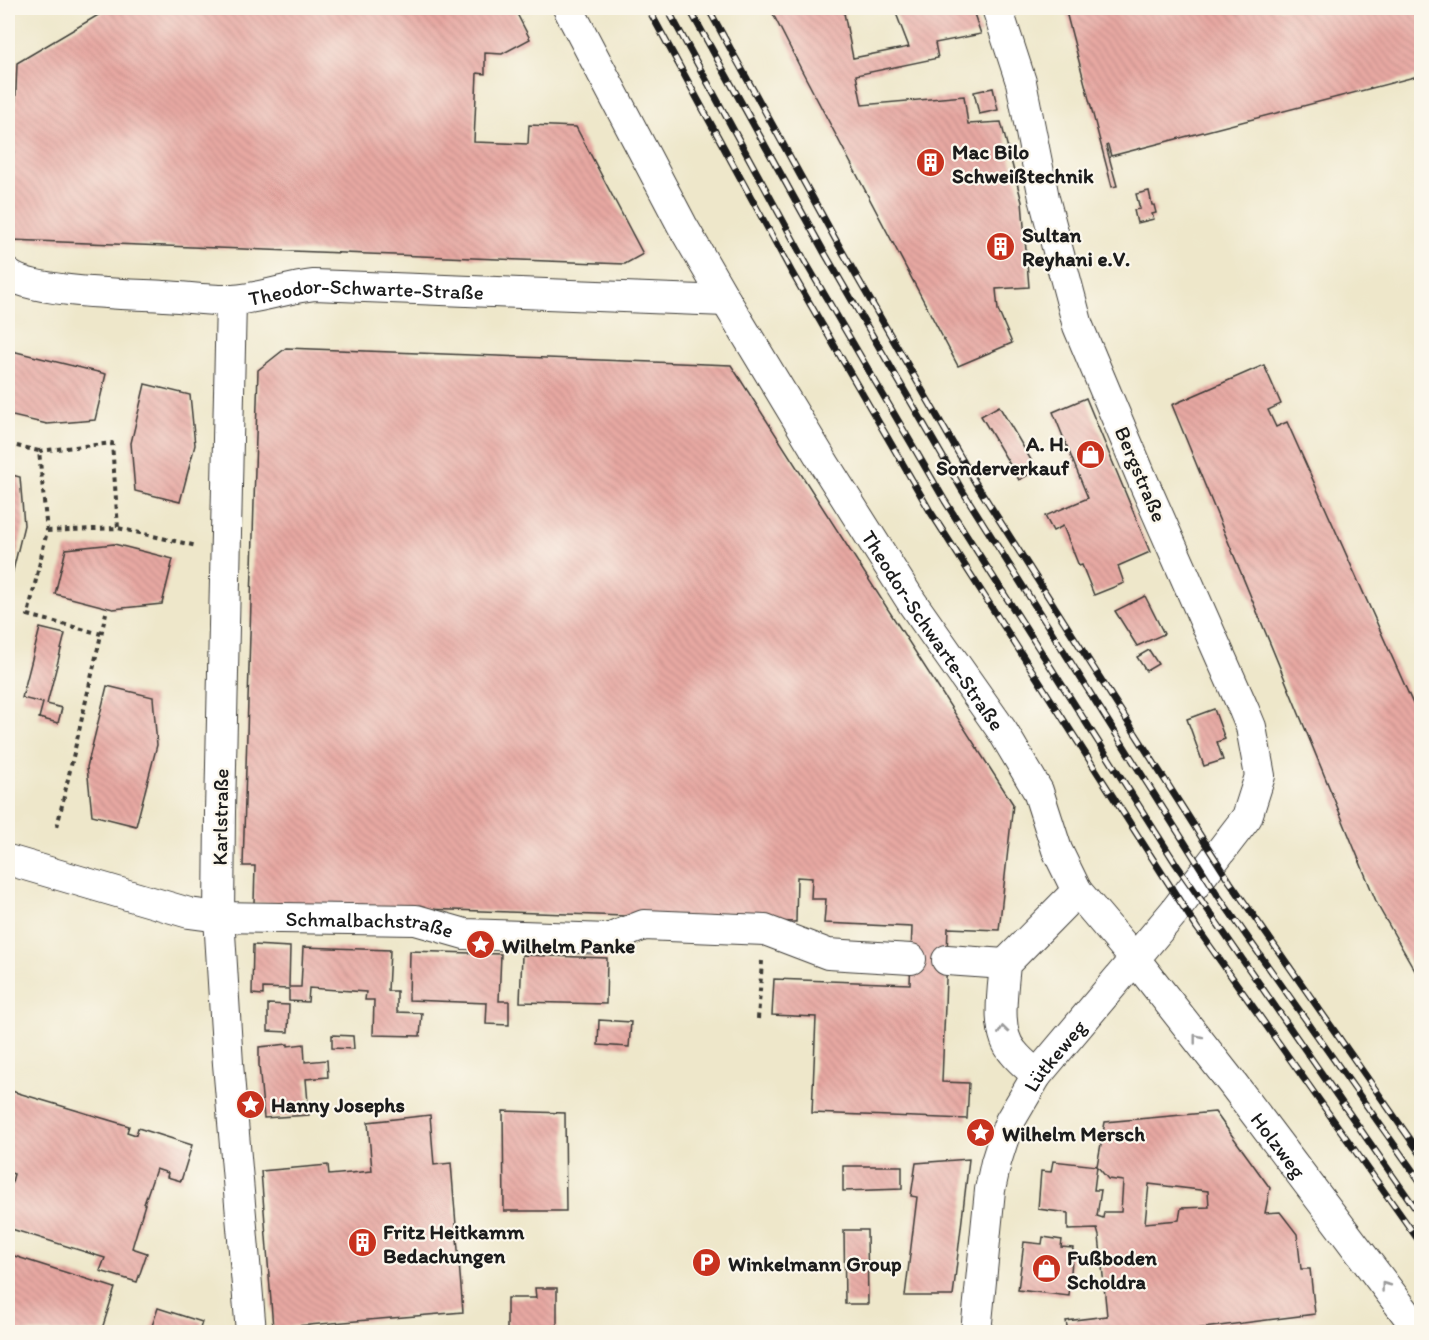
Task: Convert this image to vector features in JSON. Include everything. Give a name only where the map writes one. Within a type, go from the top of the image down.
[{"type":"street","name":"Theodor-Schwarte-Straße","points":[[568,8],[682,225],[726,301],[825,465],[913,604],[1003,732],[1038,791],[1057,850],[1077,891],[1134,958]]},
{"type":"street","name":"Bergstraße","points":[[998,8],[1021,82],[1044,198],[1078,326],[1251,727],[1260,776],[1247,817],[1174,912]]},
{"type":"street","name":"Theodor-Schwarte-Straße","points":[[8,274],[14,279],[58,289],[231,300],[314,285],[726,301]]},
{"type":"street","name":"Karlstraße","points":[[231,300],[219,917],[228,1064],[251,1332]]},
{"type":"street","name":"Schmalbachstraße","points":[[8,860],[189,913],[219,917],[416,920],[465,934],[609,939],[644,925],[765,930],[828,954],[910,959]]},
{"type":"street","points":[[1037,1075],[1012,1052],[1004,1039],[1002,1022],[1005,964],[1077,891]]},
{"type":"street","name":"Lütkeweg","points":[[976,1332],[990,1190],[996,1162],[1010,1121],[1037,1075],[1174,912]]},
{"type":"street","name":"Holzweg","points":[[1134,958],[1233,1084],[1420,1332]]},
{"type":"street","points":[[947,960],[1005,964]]},
{"type":"path","points":[[8,444],[39,451],[112,443],[118,528]]},
{"type":"path","points":[[39,451],[47,531],[28,615],[101,634]]},
{"type":"path","points":[[47,531],[118,528],[225,552]]},
{"type":"path","points":[[57,827],[106,613]]},
{"type":"path","points":[[758,1019],[765,930]]},
{"type":"building","points":[[110,8],[514,8],[530,39],[502,54],[485,53],[485,74],[477,73],[474,142],[528,144],[529,125],[576,127],[643,254],[625,264],[10,240],[17,63]]},
{"type":"building","name":"Mac Bilo Schweißtechnik","points":[[770,8],[843,8],[853,58],[909,47],[894,8],[972,8],[981,34],[935,43],[938,58],[856,75],[862,105],[964,96],[968,124],[1001,122],[1022,202],[1029,287],[996,289],[998,310],[1012,343],[958,366]]},
{"type":"building","points":[[1065,8],[1422,8],[1422,75],[1111,156],[1108,145],[1106,146],[1117,186],[1112,187]]},
{"type":"building","points":[[993,88],[998,110],[979,114],[974,92]]},
{"type":"building","points":[[1149,191],[1156,213],[1152,214],[1154,219],[1137,223],[1134,210],[1140,209],[1136,194]]},
{"type":"building","points":[[286,348],[731,365],[1013,804],[999,930],[948,928],[942,1082],[969,1083],[967,1119],[812,1113],[816,1017],[772,1015],[774,979],[910,984],[912,927],[824,923],[826,899],[811,899],[812,878],[797,877],[796,922],[254,903],[255,866],[243,866],[258,370]]},
{"type":"building","points":[[8,350],[106,374],[95,420],[47,424],[8,415]]},
{"type":"building","points":[[1264,365],[1281,404],[1268,410],[1276,427],[1287,422],[1422,724],[1422,983],[1378,906],[1172,405]]},
{"type":"building","points":[[145,384],[190,395],[195,445],[180,502],[135,491],[131,443]]},
{"type":"building","name":"A. H. Sonderverkauf","points":[[1086,398],[1150,552],[1118,566],[1124,583],[1094,595],[1063,526],[1053,531],[1045,516],[1088,498],[1053,412]]},
{"type":"building","points":[[999,406],[1037,470],[1019,480],[981,416]]},
{"type":"building","points":[[8,474],[20,477],[24,525],[10,583],[8,583]]},
{"type":"building","points":[[114,544],[173,559],[162,604],[113,609],[55,594],[66,549]]},
{"type":"building","points":[[1145,596],[1164,634],[1137,646],[1115,611]]},
{"type":"building","points":[[40,628],[65,634],[47,704],[62,708],[58,723],[39,718],[43,703],[22,698]]},
{"type":"building","points":[[1149,650],[1158,664],[1146,671],[1137,657]]},
{"type":"building","points":[[107,686],[153,697],[157,745],[136,826],[92,815],[87,767]]},
{"type":"building","points":[[1214,709],[1225,739],[1217,742],[1223,760],[1204,766],[1187,719]]},
{"type":"building","points":[[253,945],[290,947],[289,987],[301,987],[303,947],[390,950],[388,991],[397,991],[397,1012],[422,1013],[420,1036],[373,1035],[374,1000],[365,1000],[366,992],[309,988],[308,1002],[289,1001],[289,989],[263,988],[263,995],[252,994]]},
{"type":"building","points":[[410,951],[501,954],[499,1001],[509,1001],[509,1025],[486,1024],[487,1003],[409,1000]]},
{"type":"building","points":[[522,955],[607,958],[606,1004],[520,1002]]},
{"type":"building","points":[[268,1004],[289,1005],[288,1032],[268,1031]]},
{"type":"building","points":[[599,1020],[631,1022],[629,1047],[598,1045]]},
{"type":"building","points":[[332,1035],[353,1036],[354,1049],[332,1048]]},
{"type":"building","points":[[288,1044],[288,1046],[304,1044],[305,1062],[327,1060],[328,1077],[306,1079],[309,1115],[264,1118],[259,1047]]},
{"type":"building","points":[[8,1090],[129,1126],[127,1132],[136,1135],[138,1128],[192,1145],[181,1181],[167,1177],[168,1173],[156,1169],[132,1248],[147,1253],[137,1282],[100,1271],[105,1258],[8,1228],[8,1197],[14,1174],[8,1172]]},
{"type":"building","points":[[503,1111],[565,1113],[566,1211],[504,1211]]},
{"type":"building","points":[[1215,1112],[1270,1188],[1265,1213],[1280,1212],[1297,1234],[1301,1269],[1310,1269],[1315,1314],[1171,1332],[1068,1332],[1066,1321],[1107,1316],[1099,1236],[1097,1229],[1068,1230],[1068,1213],[1038,1209],[1041,1171],[1051,1172],[1053,1161],[1097,1166],[1105,1122]],"holes":[[[1097,1166],[1108,1179],[1123,1181],[1121,1212],[1104,1212],[1103,1218],[1097,1216],[1101,1190],[1094,1190]],[[1149,1184],[1208,1191],[1209,1207],[1181,1208],[1179,1220],[1145,1223]]]},
{"type":"building","name":"Fritz Heitkamm Bedachungen","points":[[430,1115],[434,1165],[451,1163],[463,1312],[273,1328],[261,1171],[328,1165],[329,1175],[372,1171],[368,1122]]},
{"type":"building","points":[[969,1159],[953,1296],[905,1296],[917,1197],[911,1196],[916,1163]]},
{"type":"building","points":[[843,1166],[902,1166],[902,1189],[843,1191]]},
{"type":"building","points":[[844,1230],[867,1230],[868,1304],[845,1304]]},
{"type":"building","name":"Fußboden Scholdra","points":[[1043,1237],[1062,1240],[1061,1247],[1073,1248],[1069,1296],[1018,1290],[1024,1242],[1042,1244]]},
{"type":"building","points":[[8,1254],[115,1288],[101,1332],[8,1332]]},
{"type":"building","points":[[535,1288],[557,1288],[557,1332],[507,1332],[507,1298],[536,1298]]},
{"type":"building","points":[[158,1308],[202,1322],[199,1332],[150,1332]]},
{"type":"railway","points":[[648,8],[791,271],[930,511],[1197,928],[1422,1245]]},
{"type":"railway","points":[[667,8],[806,263],[945,501],[1176,864],[1422,1218]]},
{"type":"railway","points":[[689,8],[824,252],[962,490],[1219,897],[1422,1184]]},
{"type":"railway","points":[[708,8],[838,244],[975,482],[1230,882],[1422,1156]]},
{"type":"place","name":"Mac Bilo Schweißtechnik","points":[[931,163]]},
{"type":"place","name":"Sultan Reyhani e.V.","points":[[1001,246]]},
{"type":"place","name":"A. H. Sonderverkauf","points":[[1090,455]]},
{"type":"place","name":"Wilhelm Panke","points":[[481,945]]},
{"type":"place","name":"Hanny Josephs","points":[[250,1104]]},
{"type":"place","name":"Wilhelm Mersch","points":[[981,1133]]},
{"type":"place","name":"Fritz Heitkamm Bedachungen","points":[[362,1243]]},
{"type":"place","name":"Winkelmann Group","points":[[707,1263]]},
{"type":"place","name":"Fußboden Scholdra","points":[[1046,1269]]}]
